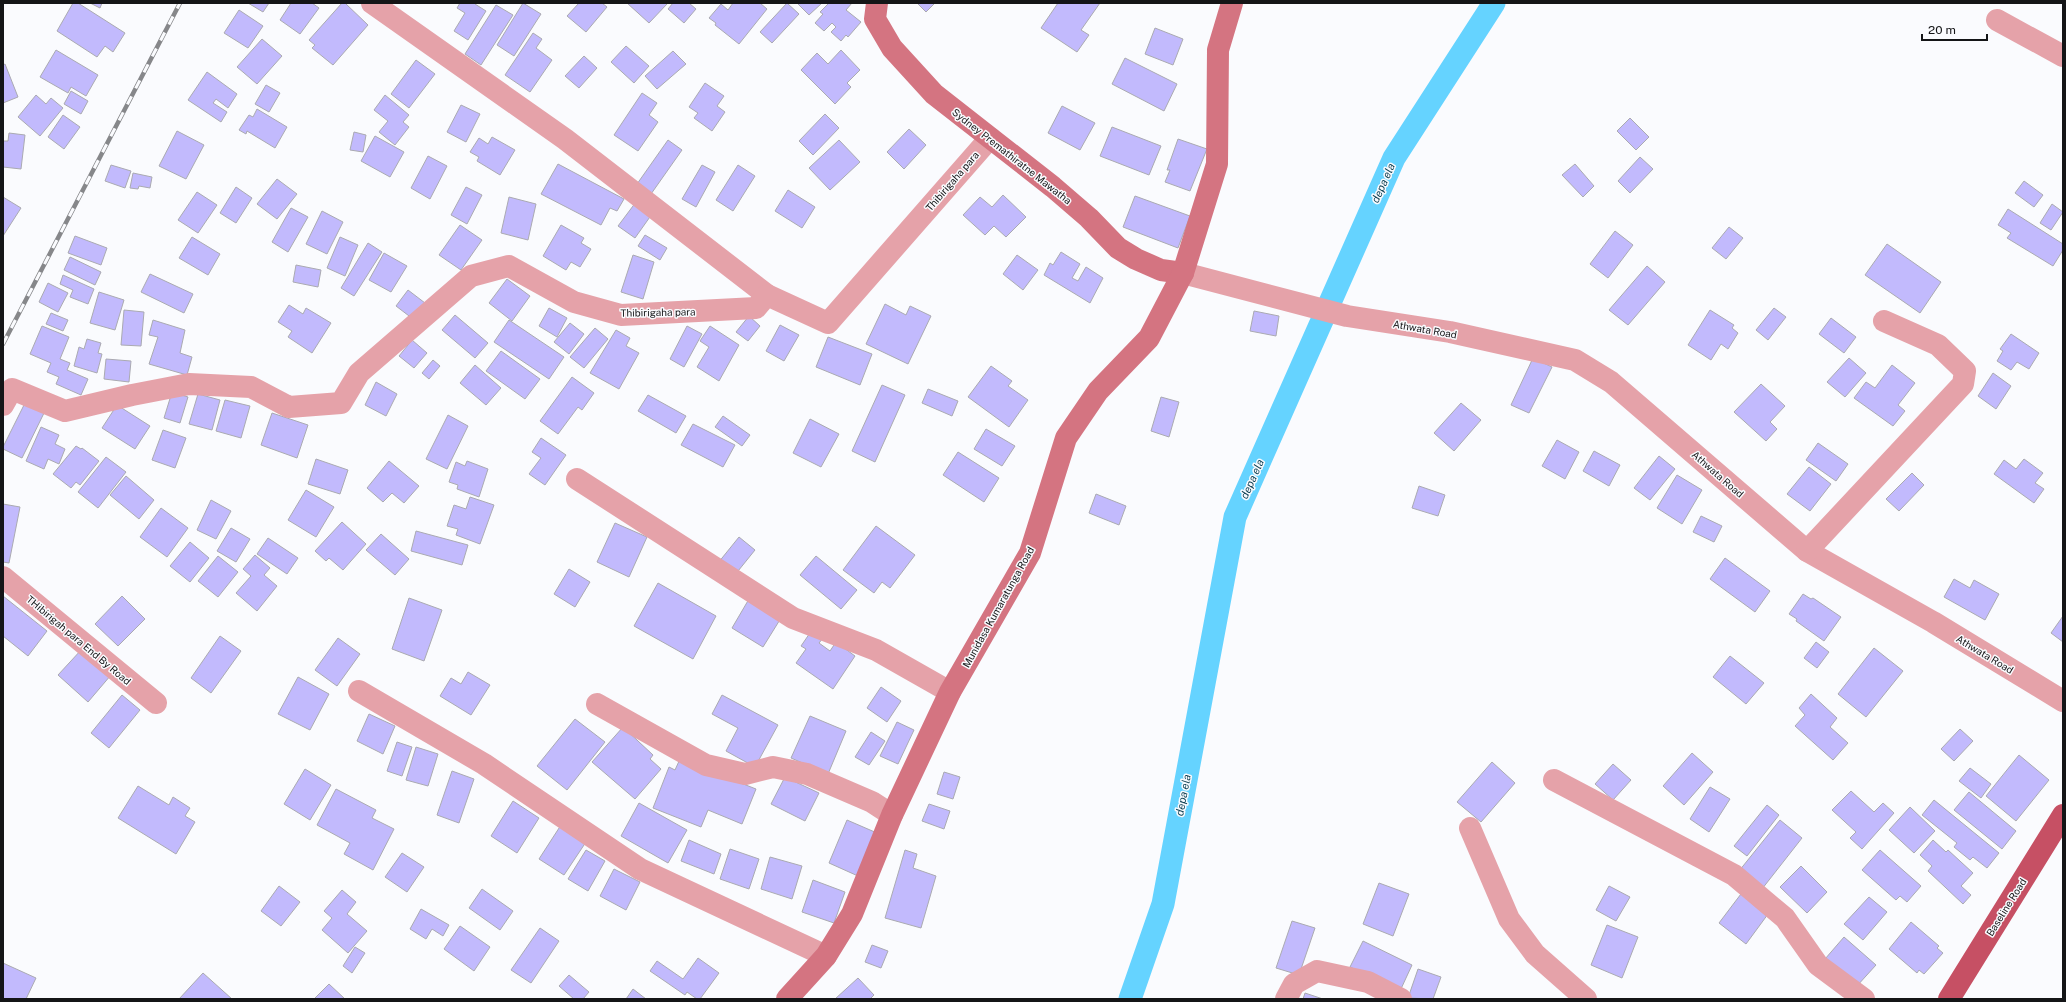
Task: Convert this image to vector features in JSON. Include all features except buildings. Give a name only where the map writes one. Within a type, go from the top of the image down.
[{"type":"main road","name":"Baseline Road","points":[[1949,999],[2063,815]]},
{"type":"street","points":[[372,3],[564,139],[767,295]]},
{"type":"street","name":"Sydney Premathiratne Mawatha","points":[[877,3],[875,19],[892,48],[934,94],[1053,187],[1089,218],[1118,248],[1136,259],[1161,270],[1182,273]]},
{"type":"street","name":"Munidasa Kumaratunga Road","points":[[787,999],[826,956],[852,914],[892,815],[950,692],[1030,553],[1066,438],[1098,391],[1149,338],[1182,273],[1217,164],[1218,50],[1232,3]]},
{"type":"street","points":[[1997,20],[2063,56]]},
{"type":"street","name":"Thibirigaha para","points":[[3,405],[12,389],[65,411],[132,395],[189,384],[251,387],[289,407],[341,403],[359,373],[471,276],[509,266],[574,302],[621,315],[756,308],[767,295],[828,323],[990,138]]},
{"type":"street","name":"Athwata Road","points":[[1182,273],[1348,316],[1450,332],[1575,360],[1611,382],[1807,551],[1933,622],[2063,701]]},
{"type":"street","points":[[1807,551],[1963,384],[1965,372],[1938,345],[1884,321]]},
{"type":"street","points":[[577,479],[792,618],[876,650],[950,692]]},
{"type":"street","name":"THibirigah para End By Road","points":[[3,577],[156,703]]},
{"type":"street","points":[[359,691],[484,764],[640,869],[826,956]]},
{"type":"street","points":[[597,704],[706,765],[745,774],[773,767],[808,774],[872,802],[892,815]]},
{"type":"street","points":[[1554,780],[1734,875],[1785,918],[1818,965],[1864,999]]},
{"type":"street","points":[[1470,828],[1509,919],[1535,954],[1586,999]]},
{"type":"street","points":[[1286,999],[1294,984],[1317,971],[1368,982],[1402,999]]},
{"type":"waterway","name":"depa ela","points":[[1130,999],[1163,904],[1235,517],[1394,158],[1494,3]]},
{"type":"railway","points":[[3,344],[180,3]]}]
